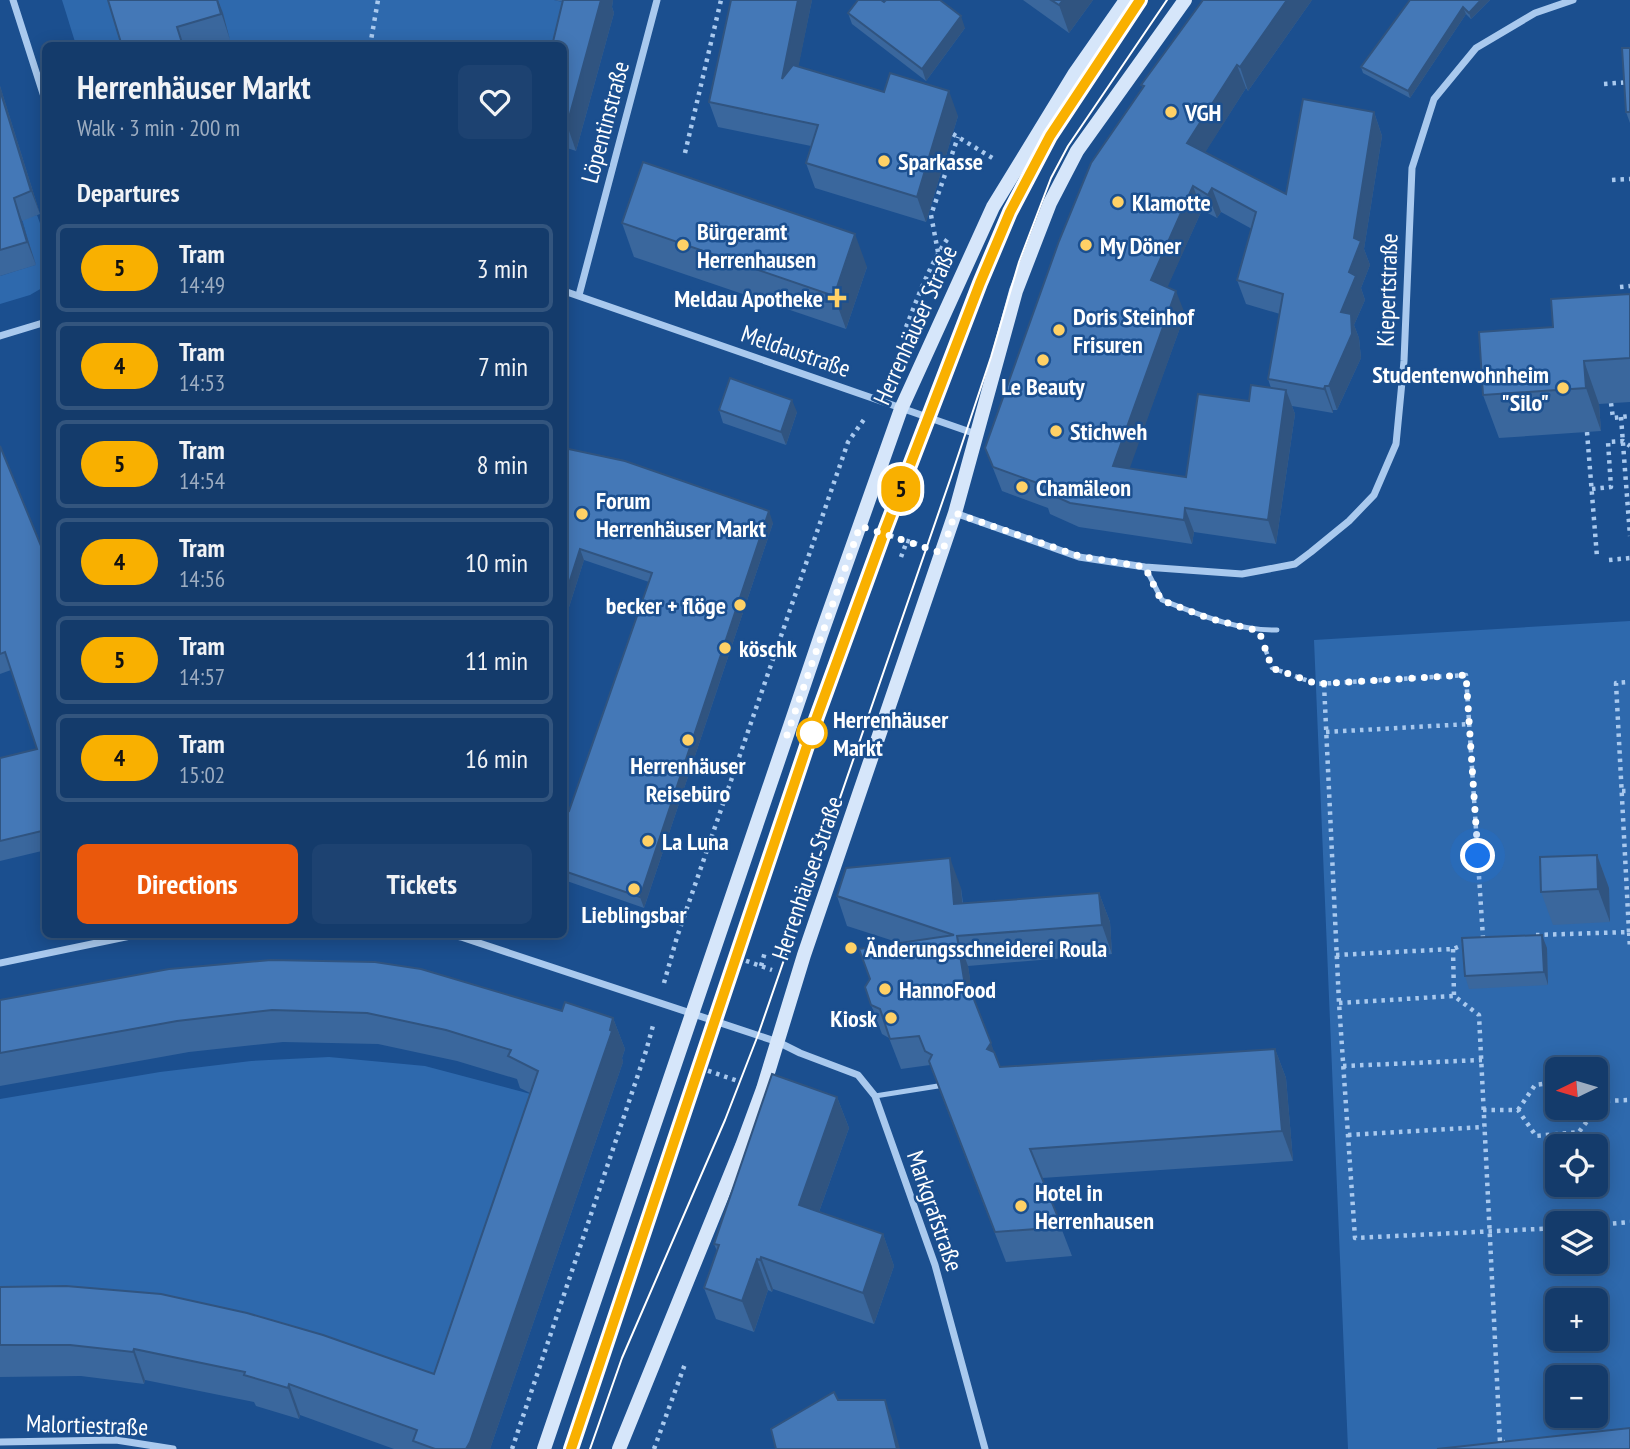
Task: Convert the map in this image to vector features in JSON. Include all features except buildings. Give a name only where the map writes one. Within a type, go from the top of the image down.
[{"type":"street","points":[[13,0],[42,91]]},
{"type":"street","name":"Löpentinstraße","points":[[579,295],[657,0]]},
{"type":"street","name":"Herrenhäuser Straße","points":[[544,1449],[821,635],[901,409],[993,207],[1075,73],[1126,0]]},
{"type":"street","name":"Herrenhäuser Straße","points":[[619,1449],[742,1146],[778,1042],[797,978],[955,513],[1016,291],[1051,203],[1077,151],[1185,0]]},
{"type":"street","name":"Kiepertstraße","points":[[955,513],[1079,556],[1145,567],[1242,574],[1295,564],[1349,521],[1374,495],[1396,444],[1404,361],[1412,168],[1434,99],[1476,48],[1535,13],[1573,0]]},
{"type":"street","name":"Meldaustraße","points":[[567,292],[976,434]]},
{"type":"street","points":[[0,336],[42,323]]},
{"type":"street","points":[[0,963],[121,938]]},
{"type":"street","points":[[464,938],[778,1042]]},
{"type":"street","name":"Markgrafstraße","points":[[778,1042],[858,1074],[875,1096],[935,1265],[985,1449]]},
{"type":"street","points":[[114,1449],[116,1440]]},
{"type":"street","name":"Malortiestraße","points":[[0,1442],[116,1440],[173,1449]]},
{"type":"lane","points":[[1145,567],[1161,600],[1208,618],[1259,631],[1277,630]]},
{"type":"lane","points":[[875,1096],[938,1086]]},
{"type":"path","points":[[371,42],[378,0]]},
{"type":"path","points":[[685,153],[721,0]]},
{"type":"path","points":[[1604,84],[1630,82]]},
{"type":"path","points":[[938,252],[931,215],[955,135],[1000,163]]},
{"type":"path","points":[[1612,180],[1630,179]]},
{"type":"path","points":[[1620,287],[1630,286]]},
{"type":"path","points":[[1611,403],[1613,418],[1630,416]]},
{"type":"path","points":[[1621,417],[1630,536]]},
{"type":"path","points":[[1587,432],[1597,557]]},
{"type":"path","points":[[1592,489],[1611,487],[1608,442],[1623,441],[1630,446]]},
{"type":"path","points":[[860,526],[942,553]]},
{"type":"path","points":[[901,557],[907,541]]},
{"type":"path","points":[[1609,560],[1630,558]]},
{"type":"path","points":[[1259,631],[1272,668],[1317,684],[1466,675],[1483,938]]},
{"type":"path","points":[[1630,682],[1616,683],[1630,948]]},
{"type":"path","points":[[1324,684],[1336,955],[1355,1238],[1545,1229]]},
{"type":"path","points":[[1326,732],[1469,724]]},
{"type":"path","points":[[1622,791],[1630,791]]},
{"type":"path","points":[[1523,936],[1629,932]]},
{"type":"path","points":[[677,937],[797,978]]},
{"type":"path","points":[[1336,955],[1453,948],[1483,938],[1496,937]]},
{"type":"path","points":[[1453,948],[1454,996]]},
{"type":"path","points":[[761,966],[765,952]]},
{"type":"path","points":[[1339,1003],[1454,996],[1479,1014],[1500,1442],[1513,1441]]},
{"type":"path","points":[[512,1449],[646,1051],[659,1002]]},
{"type":"path","points":[[646,1051],[762,1088]]},
{"type":"path","points":[[1343,1066],[1482,1060]]},
{"type":"path","points":[[1518,1110],[1535,1085],[1545,1084]]},
{"type":"path","points":[[1608,1101],[1630,1100]]},
{"type":"path","points":[[1483,1110],[1518,1110]]},
{"type":"path","points":[[1518,1110],[1536,1136],[1579,1132],[1588,1120]]},
{"type":"path","points":[[1348,1135],[1484,1127]]},
{"type":"path","points":[[1608,1224],[1630,1222]]},
{"type":"shaded area","points":[[62,0],[110,0],[122,42],[75,42]]},
{"type":"shaded area","points":[[170,0],[554,0],[587,8],[566,42],[183,42]]},
{"type":"shaded area","points":[[37,215],[42,229],[42,288],[30,295],[0,304],[0,276],[35,265],[22,219]]},
{"type":"shaded area","points":[[1630,621],[1630,1444],[1577,1449],[1348,1449],[1314,640]]},
{"type":"shaded area","points":[[329,1057],[425,1066],[538,1096],[436,1388],[0,1301],[0,1099],[160,1072],[251,1061]]},
{"type":"tram line","points":[[571,1449],[815,722],[980,283],[1011,212],[1050,136],[1140,0]]},
{"type":"tram line","name":"5","points":[[571,1449],[815,722],[980,283],[1010,212],[1050,136],[1140,0]]},
{"type":"tram line","points":[[590,1449],[622,1358],[725,1120],[758,1035],[951,477],[1019,262],[1051,178],[1068,146],[1167,0]]},
{"type":"place","name":"VGH","points":[[1171,112]]},
{"type":"place","name":"Sparkasse","points":[[884,161]]},
{"type":"place","name":"Klamotte","points":[[1118,202]]},
{"type":"place","name":"Bürgeramt Herrenhausen","points":[[683,245]]},
{"type":"place","name":"My Döner","points":[[1086,245]]},
{"type":"place","name":"Meldau Apotheke","points":[[837,298]]},
{"type":"place","name":"Doris Steinhof Frisuren","points":[[1059,330]]},
{"type":"place","name":"Le Beauty","points":[[1043,360]]},
{"type":"place","name":"Studentenwohnheim \"Silo\"","points":[[1563,388]]},
{"type":"place","name":"Stichweh","points":[[1056,431]]},
{"type":"place","name":"Chamäleon","points":[[1022,487]]},
{"type":"place","name":"Forum Herrenhäuser Markt","points":[[582,514]]},
{"type":"place","name":"becker + flöge","points":[[740,605]]},
{"type":"place","name":"köschk","points":[[725,648]]},
{"type":"place","name":"Herrenhäuser Markt","points":[[812,733]]},
{"type":"place","name":"Herrenhäuser Reisebüro","points":[[688,740]]},
{"type":"place","name":"La Luna","points":[[648,841]]},
{"type":"place","name":"Lieblingsbar","points":[[634,889]]},
{"type":"place","name":"Änderungsschneiderei Roula","points":[[851,948]]},
{"type":"place","name":"HannoFood","points":[[885,989]]},
{"type":"place","name":"Kiosk","points":[[891,1018]]},
{"type":"place","name":"Hotel in Herrenhausen","points":[[1021,1206]]},
{"type":"route","points":[[812,733],[787,735],[860,526],[942,553],[955,513],[1079,556],[1145,567],[1161,600],[1208,618],[1259,631],[1272,668],[1317,684],[1466,675],[1478,856]]}]
